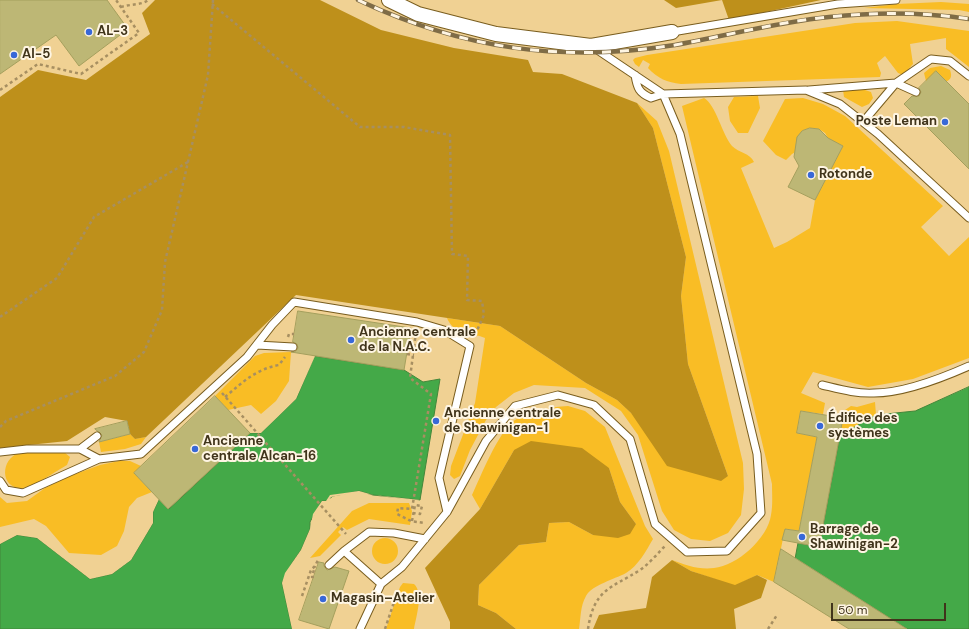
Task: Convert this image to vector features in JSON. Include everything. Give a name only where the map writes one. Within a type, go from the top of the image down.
[{"type":"street","points":[[389,0],[418,14],[496,34],[591,46],[672,32]]},
{"type":"lane","points":[[672,32],[841,2],[896,0]]},
{"type":"lane","points":[[360,629],[381,584],[402,567],[447,512],[486,441],[515,406],[558,395],[594,405],[630,439],[655,524],[687,552],[727,552],[761,513],[756,454],[680,134],[663,94],[591,46]]},
{"type":"lane","points":[[863,122],[896,83],[931,59],[950,61],[969,76]]},
{"type":"lane","points":[[635,75],[638,88],[642,94],[651,98],[663,94],[806,90],[896,83],[916,92]]},
{"type":"lane","points":[[806,90],[840,104],[863,122],[969,218]]},
{"type":"lane","points":[[0,481],[6,490],[23,493],[99,459],[141,454],[247,358],[272,325],[294,302],[359,317],[417,322],[444,330],[470,346],[438,478],[447,512]]},
{"type":"lane","points":[[257,345],[292,346]]},
{"type":"lane","points":[[822,385],[853,392],[875,393],[908,388],[969,366]]},
{"type":"lane","points":[[80,449],[96,439]]},
{"type":"lane","points":[[0,452],[27,449],[80,449],[99,459]]},
{"type":"lane","points":[[329,565],[344,551],[369,532],[394,533],[425,539]]},
{"type":"lane","points":[[344,551],[381,584]]},
{"type":"path","points":[[0,90],[38,64],[81,74],[139,33],[116,0]]},
{"type":"path","points":[[121,7],[130,4],[144,4],[148,0]]},
{"type":"path","points":[[0,427],[6,421],[115,376],[144,352],[162,310],[166,262],[208,75],[213,0]]},
{"type":"path","points":[[212,4],[360,127],[404,127],[450,135],[452,254],[468,256],[468,300],[482,301],[484,316],[476,334]]},
{"type":"path","points":[[0,317],[57,278],[94,217],[189,162]]},
{"type":"path","points":[[416,330],[410,378],[431,394],[412,508],[398,508],[397,514],[412,521],[426,523]]},
{"type":"path","points":[[407,354],[414,355]]},
{"type":"path","points":[[225,397],[264,367],[279,364],[286,356]]},
{"type":"path","points":[[216,386],[346,534]]},
{"type":"path","points":[[412,521],[414,513],[416,505],[422,506],[420,514],[414,513]]},
{"type":"path","points":[[588,629],[597,598],[613,585],[642,569],[672,539]]},
{"type":"path","points":[[314,578],[312,577],[318,560]]},
{"type":"path","points":[[302,596],[311,570],[315,566]]},
{"type":"path","points":[[385,629],[397,593]]},
{"type":"path","points":[[768,629],[777,615]]},
{"type":"shaded area","points":[[155,0],[320,0],[381,30],[454,48],[528,60],[533,72],[562,74],[637,103],[653,128],[686,257],[681,296],[688,364],[728,476],[721,481],[667,466],[631,413],[617,400],[586,383],[500,326],[296,295],[146,437],[135,439],[130,434],[127,421],[105,417],[67,441],[0,448],[0,97],[38,70],[86,80],[150,34],[142,13]]},
{"type":"shaded area","points":[[664,0],[722,0],[676,8]]},
{"type":"shaded area","points":[[722,0],[821,0],[729,20]]},
{"type":"shaded area","points":[[941,2],[969,4],[969,12],[959,10],[864,8],[897,4]]},
{"type":"shaded area","points":[[897,21],[969,31],[969,67],[946,49],[946,38],[910,44],[913,64],[903,75],[898,73],[885,56],[877,63],[881,73],[880,77],[681,84],[667,81],[659,77],[648,68],[650,64],[643,60],[639,67],[633,60],[635,58],[647,55],[855,23]]},
{"type":"shaded area","points":[[941,66],[950,70],[951,75],[948,81],[926,81],[924,73],[930,68]]},
{"type":"shaded area","points":[[843,90],[865,90],[871,92],[873,98],[869,104],[862,107],[844,97]]},
{"type":"shaded area","points":[[758,96],[760,108],[748,133],[738,133],[730,121],[728,107],[734,97]]},
{"type":"shaded area","points":[[704,98],[712,107],[728,141],[732,146],[750,157],[754,162],[741,168],[774,248],[810,228],[815,200],[843,146],[829,140],[825,133],[819,129],[810,128],[802,131],[799,150],[786,160],[776,155],[763,141],[785,99],[803,98],[823,104],[845,116],[943,206],[921,227],[949,256],[969,237],[969,358],[913,379],[868,387],[813,372],[801,393],[825,403],[823,414],[801,411],[797,433],[817,437],[799,531],[785,529],[774,582],[757,575],[735,586],[691,571],[672,560],[698,568],[714,568],[732,562],[750,549],[764,533],[769,524],[772,507],[772,484],[682,106]]},
{"type":"shaded area","points":[[637,103],[657,121],[669,151],[743,463],[744,489],[741,515],[728,533],[710,541],[691,539],[674,530],[662,511],[638,435],[621,411],[585,388],[534,385],[514,393],[496,407],[486,420],[470,450],[460,476],[454,479],[450,475],[451,466],[475,403],[485,338],[458,330],[447,318],[500,326],[586,383],[617,400],[631,413],[728,476],[688,364],[681,296],[686,257],[653,128]]},
{"type":"shaded area","points":[[291,352],[289,381],[276,401],[261,414],[251,405],[228,410],[215,396],[255,356],[264,353]]},
{"type":"shaded area","points":[[315,356],[404,370],[423,382],[440,379],[420,500],[373,495],[359,491],[333,496],[326,501],[322,501],[310,522],[310,529],[301,550],[292,563],[282,583],[292,629],[0,629],[0,544],[17,535],[37,538],[90,579],[112,574],[131,560],[153,523],[153,512],[159,499],[169,509],[250,433],[261,433],[296,399]]},
{"type":"shaded area","points":[[969,387],[969,629],[907,629],[795,559],[798,543],[819,547],[840,435],[876,415],[915,411]]},
{"type":"shaded area","points":[[875,402],[876,415],[840,435],[845,410],[851,406],[857,407]]},
{"type":"shaded area","points":[[568,406],[585,411],[605,427],[645,526],[653,539],[641,558],[630,570],[598,585],[589,592],[583,604],[579,629],[516,629],[496,613],[478,605],[479,585],[519,545],[546,542],[549,523],[569,522],[593,535],[636,524],[620,502],[609,468],[514,450],[480,509],[472,495],[490,455],[502,434],[515,420],[534,411]]},
{"type":"shaded area","points":[[130,434],[135,439],[146,437],[141,444],[125,449],[101,452],[99,442]]},
{"type":"shaded area","points":[[531,441],[582,448],[609,468],[620,502],[636,524],[630,534],[618,538],[593,535],[569,522],[549,523],[546,542],[519,545],[479,585],[478,605],[496,613],[516,629],[450,629],[450,622],[425,568],[480,509],[514,450]]},
{"type":"shaded area","points":[[64,452],[70,457],[67,465],[33,485],[22,488],[15,487],[6,479],[5,473],[8,461],[19,453]]},
{"type":"shaded area","points":[[119,461],[130,461],[141,466],[134,473],[152,492],[137,498],[129,507],[124,531],[117,546],[101,555],[69,553],[46,526],[34,519],[0,527],[0,497],[7,503],[27,501],[45,488],[70,476],[100,465]]},
{"type":"shaded area","points":[[369,503],[409,503],[412,511],[410,525],[369,519],[347,530],[343,527],[338,532],[341,535],[320,556],[310,558],[352,511]]},
{"type":"shaded area","points":[[385,538],[394,542],[398,551],[394,560],[385,564],[376,560],[372,551],[376,542]]},
{"type":"shaded area","points":[[672,560],[691,571],[735,585],[757,575],[767,580],[761,598],[734,609],[736,629],[593,629],[599,615],[646,608],[652,577]]},
{"type":"shaded area","points":[[403,583],[414,584],[417,588],[419,599],[414,629],[386,629],[400,587]]},
{"type":"pier","points":[[313,356],[315,356],[296,399],[261,433],[250,433],[249,431],[261,431],[294,397]]},
{"type":"pier","points":[[359,491],[373,495],[359,493],[331,497],[327,503],[323,503],[315,515],[303,551],[293,564],[284,583],[294,629],[292,629],[282,583],[285,573],[301,550],[310,529],[313,514],[322,501],[326,501],[330,495]]},
{"type":"pier","points":[[374,495],[420,500],[416,501]]},
{"type":"pier","points":[[157,498],[159,499],[153,512],[153,523],[131,560],[112,574],[90,579],[37,538],[17,535],[0,544],[0,541],[16,533],[38,536],[91,577],[111,572],[129,559],[151,523],[151,511]]},
{"type":"building","points":[[0,0],[107,0],[128,29],[79,66],[56,35],[0,74]]},
{"type":"building","name":"Poste Leman","points":[[936,71],[969,104],[969,169],[904,104],[912,96],[919,96],[921,92],[919,88]]},
{"type":"building","name":"Rotonde","points":[[810,128],[819,129],[828,138],[843,146],[815,200],[788,187],[799,166],[794,157],[797,137],[802,131]]},
{"type":"building","name":"Ancienne centrale de la N.A.C.","points":[[298,311],[411,328],[404,370],[291,352],[296,351],[298,348],[297,344],[293,342]]},
{"type":"building","name":"Ancienne centrale Alcan-16","points":[[215,396],[250,433],[168,509],[134,473]]},
{"type":"building","points":[[801,411],[843,418],[819,547],[782,540],[785,529],[799,531],[817,437],[797,433]]},
{"type":"building","points":[[127,421],[130,434],[99,442],[102,435],[95,429]]},
{"type":"building","points":[[781,549],[907,629],[849,629],[774,582]]},
{"type":"building","name":"Magasin–Atelier","points":[[319,562],[324,563],[327,570],[335,567],[349,571],[329,629],[299,620]]},
{"type":"railway","points":[[358,0],[397,17],[474,41],[513,48],[552,52],[633,50],[675,45],[790,22],[847,15],[917,14],[969,19]]},
{"type":"place","name":"AL-3","points":[[89,32]]},
{"type":"place","name":"Al-5","points":[[14,55]]},
{"type":"place","name":"Poste Leman","points":[[945,122]]},
{"type":"place","name":"Rotonde","points":[[811,175]]},
{"type":"place","name":"Ancienne centrale de la N.A.C.","points":[[351,340]]},
{"type":"place","name":"Ancienne centrale de Shawinigan-1","points":[[436,421]]},
{"type":"place","name":"Édifice des systèmes","points":[[820,426]]},
{"type":"place","name":"Ancienne centrale Alcan-16","points":[[195,449]]},
{"type":"place","name":"Barrage de Shawinigan-2","points":[[802,537]]},
{"type":"place","name":"Magasin–Atelier","points":[[323,599]]}]
